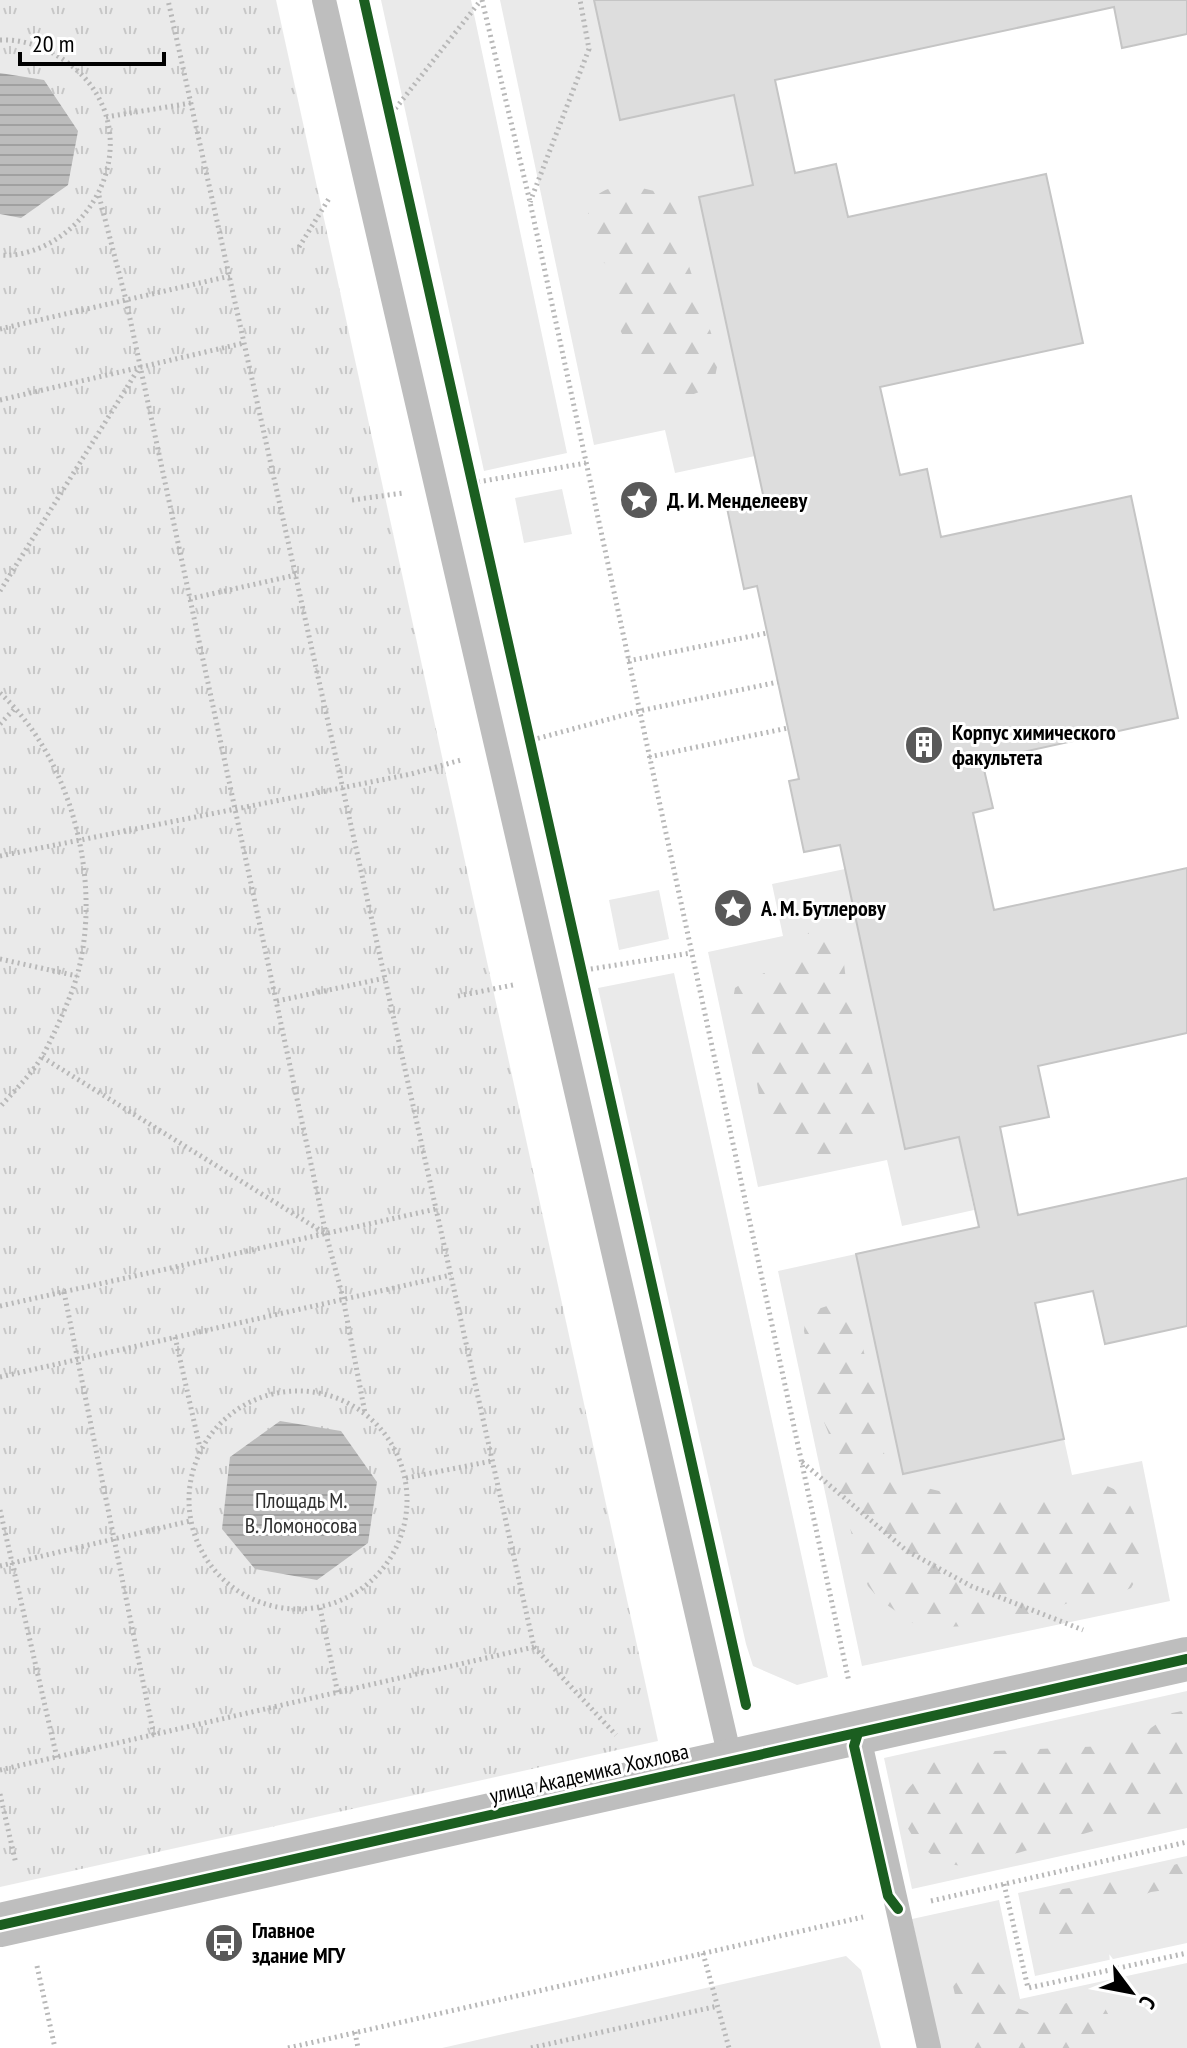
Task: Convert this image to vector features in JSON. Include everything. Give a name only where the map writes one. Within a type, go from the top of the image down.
[{"type":"street","name":"улица Академика Хохлова","points":[[0,1925],[1187,1659]]},
{"type":"lane","points":[[324,0],[731,1762]]},
{"type":"lane","points":[[858,1733],[929,2048]]},
{"type":"path","points":[[168,0],[534,1647],[616,1735]]},
{"type":"path","points":[[359,151],[481,0]]},
{"type":"path","points":[[481,0],[530,202],[849,1682]]},
{"type":"path","points":[[530,202],[589,49],[580,0]]},
{"type":"path","points":[[0,40],[15,40],[50,50],[80,72],[96,93],[106,117],[110,144],[108,170],[99,196],[77,226],[45,247],[9,256],[0,255]]},
{"type":"path","points":[[387,102],[393,131]]},
{"type":"path","points":[[106,117],[191,103]]},
{"type":"path","points":[[99,196],[126,300],[326,1234],[343,1298],[365,1413]]},
{"type":"path","points":[[0,329],[230,276]]},
{"type":"path","points":[[0,400],[244,343]]},
{"type":"path","points":[[0,591],[139,368]]},
{"type":"path","points":[[469,468],[476,499]]},
{"type":"path","points":[[189,599],[296,575]]},
{"type":"path","points":[[628,661],[767,633]]},
{"type":"path","points":[[639,711],[778,682]]},
{"type":"path","points":[[0,693],[16,707],[57,769],[81,839],[87,908],[77,976],[42,1057],[0,1107]]},
{"type":"path","points":[[0,724],[16,707]]},
{"type":"path","points":[[526,726],[533,756]]},
{"type":"path","points":[[649,757],[788,728]]},
{"type":"path","points":[[0,856],[411,774]]},
{"type":"path","points":[[578,956],[585,986]]},
{"type":"path","points":[[0,959],[77,976]]},
{"type":"path","points":[[277,1001],[385,978]]},
{"type":"path","points":[[42,1057],[326,1234]]},
{"type":"path","points":[[0,1306],[436,1209]]},
{"type":"path","points":[[0,1377],[451,1275]]},
{"type":"path","points":[[64,1292],[154,1736]]},
{"type":"path","points":[[175,1336],[200,1449]]},
{"type":"path","points":[[307,1390],[337,1397],[365,1413],[384,1431],[398,1453],[406,1478],[408,1512],[398,1545],[379,1574],[353,1595],[320,1608],[286,1609],[252,1600],[223,1581],[202,1554],[190,1521],[190,1484],[200,1449],[219,1423],[245,1404],[275,1392],[307,1390]]},
{"type":"path","points":[[800,1460],[907,1551],[971,1586],[1083,1630]]},
{"type":"path","points":[[406,1478],[492,1461]]},
{"type":"path","points":[[0,1510],[57,1758]]},
{"type":"path","points":[[0,1566],[190,1521]]},
{"type":"path","points":[[320,1608],[338,1694]]},
{"type":"path","points":[[0,1770],[534,1647]]},
{"type":"path","points":[[0,1794],[16,1864]]},
{"type":"path","points":[[289,2048],[1187,1842]]},
{"type":"path","points":[[1004,1884],[1028,1988],[1187,1953]]},
{"type":"path","points":[[703,1953],[728,2048]]},
{"type":"path","points":[[37,1966],[55,2048]]},
{"type":"path","points":[[531,2048],[718,2006]]},
{"type":"path","points":[[355,2032],[358,2048]]},
{"type":"green space","name":"Площадь М. В. Ломоносова","points":[[0,0],[276,0],[658,1741],[0,1887]]},
{"type":"green space","points":[[381,0],[471,0],[567,453],[484,471]]},
{"type":"green space","points":[[500,0],[594,0],[620,120],[734,95],[753,185],[699,197],[755,456],[675,473],[665,430],[594,445]]},
{"type":"green space","points":[[629,185],[667,194],[676,205],[683,248],[719,357],[713,387],[691,395],[660,388],[643,375],[617,324],[616,273],[587,248],[591,204],[603,191]]},
{"type":"green space","points":[[562,489],[572,534],[524,543],[515,498]]},
{"type":"green space","points":[[845,869],[905,1148],[959,1137],[974,1210],[902,1226],[887,1160],[758,1187],[708,952],[783,936],[772,884]]},
{"type":"green space","points":[[659,890],[669,939],[619,950],[609,900]]},
{"type":"green space","points":[[832,924],[842,946],[848,998],[872,1071],[879,1105],[873,1134],[864,1145],[827,1162],[807,1157],[787,1143],[761,1108],[748,1028],[731,1010],[735,988],[786,963],[802,946],[809,931]]},
{"type":"green space","points":[[674,973],[828,1677],[797,1685],[753,1666],[746,1644],[598,988]]},
{"type":"green space","points":[[856,1254],[903,1474],[1064,1439],[1072,1475],[1142,1461],[1170,1601],[862,1666],[778,1271]]},
{"type":"green space","points":[[827,1306],[843,1313],[863,1348],[872,1386],[883,1406],[881,1426],[887,1478],[947,1493],[996,1500],[1061,1501],[1099,1482],[1124,1494],[1135,1515],[1138,1536],[1146,1555],[1131,1588],[1110,1597],[1068,1603],[1045,1612],[973,1626],[924,1631],[880,1600],[868,1586],[859,1563],[836,1473],[833,1444],[817,1405],[804,1331],[806,1313]]},
{"type":"green space","points":[[1187,1691],[1187,1828],[912,1889],[884,1758]]},
{"type":"green space","points":[[1187,1710],[1187,1811],[1114,1825],[969,1867],[942,1863],[917,1843],[907,1827],[900,1798],[931,1763],[972,1752],[1127,1745],[1172,1713]]},
{"type":"green space","points":[[1187,1856],[1187,1943],[1035,1976],[1018,1893]]},
{"type":"green space","points":[[1187,1861],[1187,1887],[1151,1892],[1082,1919],[1079,1942],[1066,1958],[1050,1946],[1041,1932],[1039,1917],[1043,1897],[1063,1889],[1123,1880]]},
{"type":"green space","points":[[999,1900],[1020,1999],[1187,1963],[1187,2048],[939,2048],[912,1919]]},
{"type":"green space","points":[[846,1956],[861,1970],[881,2048],[442,2048]]},
{"type":"green space","points":[[978,1960],[1015,2007],[1038,2016],[1068,2002],[1099,1997],[1116,2029],[1094,2048],[967,2048],[953,1986]]},
{"type":"shaded area","points":[[0,73],[44,80],[78,131],[68,185],[21,218],[0,214]]},
{"type":"shaded area","points":[[280,1421],[341,1431],[377,1482],[368,1543],[317,1580],[255,1569],[222,1529],[230,1457]]},
{"type":"building","name":"Корпус химического факультета","points":[[594,0],[1187,0],[1187,34],[1122,48],[1114,7],[775,80],[795,173],[836,164],[848,217],[1046,174],[1083,343],[880,387],[900,475],[927,469],[941,537],[1131,496],[1178,718],[982,761],[993,808],[973,813],[994,910],[1187,868],[1187,1033],[1038,1066],[1049,1117],[1000,1127],[1018,1215],[1187,1178],[1187,1326],[1105,1344],[1093,1291],[1035,1303],[1064,1439],[903,1474],[856,1254],[979,1227],[959,1137],[905,1149],[840,845],[804,852],[789,781],[799,779],[757,586],[744,589],[727,508],[764,499],[699,197],[753,185],[734,95],[620,120]]},
{"type":"cycle path","points":[[364,0],[746,1705]]},
{"type":"cycle path","points":[[0,1925],[1187,1659]]},
{"type":"cycle path","points":[[858,1733],[854,1746],[888,1896],[898,1909]]},
{"type":"place","name":"Д. И. Менделееву","points":[[639,500]]},
{"type":"place","name":"Корпус химического факультета","points":[[924,745]]},
{"type":"place","name":"А. М. Бутлерову","points":[[733,908]]},
{"type":"place","name":"Главное здание МГУ","points":[[224,1943]]}]
